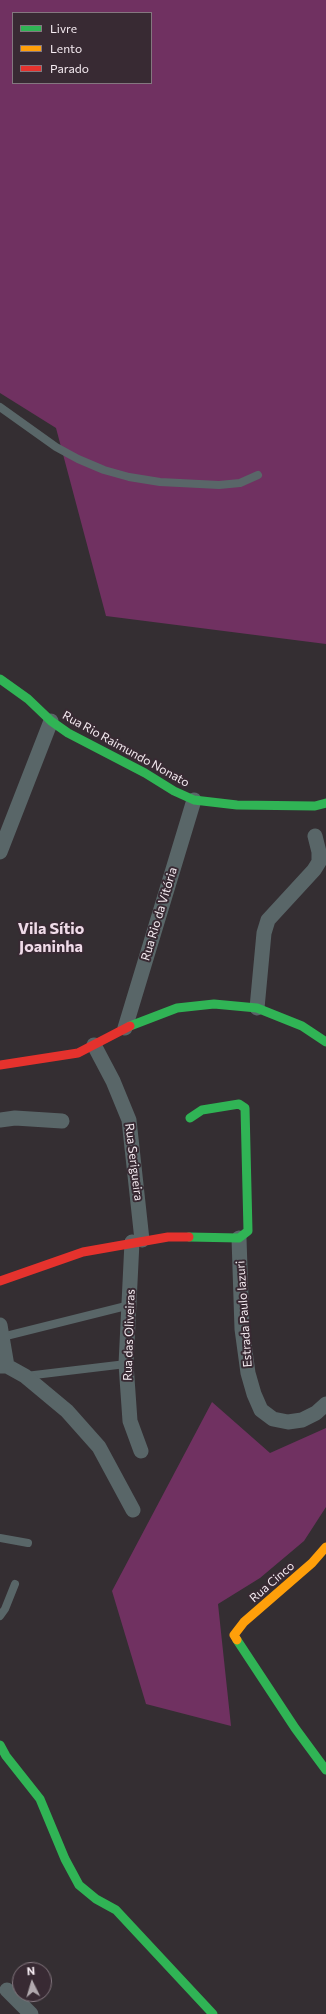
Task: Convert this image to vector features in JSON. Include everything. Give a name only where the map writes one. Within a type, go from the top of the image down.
[{"type":"street","name":"Rua Rio Raimundo Nonato","points":[[0,680],[28,699],[51,721],[68,734],[145,772],[174,791],[194,800],[237,806],[315,806],[326,803]]},
{"type":"street","points":[[0,852],[51,721]]},
{"type":"street","name":"Rua Rio da Vitória","points":[[125,1028],[194,800]]},
{"type":"street","points":[[257,1008],[264,933],[268,920],[314,870],[319,862],[319,852],[315,836]]},
{"type":"street","points":[[0,1065],[78,1053],[125,1028],[177,1008],[214,1004],[257,1008],[302,1026],[326,1042]]},
{"type":"street","name":"Rua Serigueira","points":[[94,1045],[113,1081],[129,1120],[137,1241]]},
{"type":"street","points":[[0,1281],[83,1252],[137,1241],[168,1237],[239,1238],[248,1231],[245,1108],[239,1104],[202,1110],[190,1118]]},
{"type":"street","points":[[0,1120],[16,1118],[62,1121]]},
{"type":"street","name":"Estrada Paulo lazuri","points":[[239,1238],[243,1337],[248,1373],[260,1410],[273,1419],[288,1422],[302,1420],[316,1413],[326,1404]]},
{"type":"street","name":"Rua das Oliveiras","points":[[137,1241],[130,1305],[126,1364],[130,1421],[141,1451]]},
{"type":"street","points":[[1,1331],[4,1366],[25,1376],[67,1411],[99,1447],[133,1510]]},
{"type":"street","name":"Rua Cinco","points":[[326,1547],[312,1563],[244,1622],[234,1635],[295,1728],[326,1770]]},
{"type":"street","points":[[0,1744],[6,1756],[40,1799],[78,1885],[96,1899],[116,1910],[213,2014]]},
{"type":"street","points":[[7,1990],[30,2014]]},
{"type":"lane","points":[[0,407],[62,450],[104,470],[129,478],[160,482],[219,485],[240,483],[258,475]]},
{"type":"lane","points":[[1,1331],[130,1305]]},
{"type":"lane","points":[[25,1376],[126,1364]]},
{"type":"lane","points":[[0,1538],[28,1543]]},
{"type":"lane","points":[[0,1616],[15,1584]]},
{"type":"shaded area","points":[[0,0],[326,0],[326,644],[106,616],[56,428],[0,393]]},
{"type":"shaded area","points":[[212,1402],[270,1453],[326,1428],[326,1507],[304,1541],[260,1578],[218,1604],[231,1726],[146,1704],[112,1591]]},
{"type":"traffic: fast","points":[[0,679],[28,699],[51,721],[68,733],[145,773],[174,791],[194,800],[237,805],[315,806],[326,803]]},
{"type":"traffic: fast","points":[[130,1026],[177,1008],[214,1004],[257,1008],[302,1026],[326,1042]]},
{"type":"traffic: fast","points":[[189,1237],[239,1238],[248,1231],[245,1108],[239,1104],[202,1110],[190,1118]]},
{"type":"traffic: fast","points":[[237,1640],[295,1728],[326,1770]]},
{"type":"traffic: fast","points":[[0,1745],[6,1756],[40,1799],[65,1859],[79,1885],[96,1899],[116,1910],[213,2014]]},
{"type":"traffic: slow","points":[[237,1640],[234,1635],[244,1622],[312,1563],[326,1547]]},
{"type":"traffic: jam","points":[[0,1065],[78,1053],[130,1026]]},
{"type":"traffic: jam","points":[[0,1281],[83,1252],[168,1237],[189,1237]]},
{"type":"district","name":"Vila Sítio Joaninha","points":[[51,938]]}]
